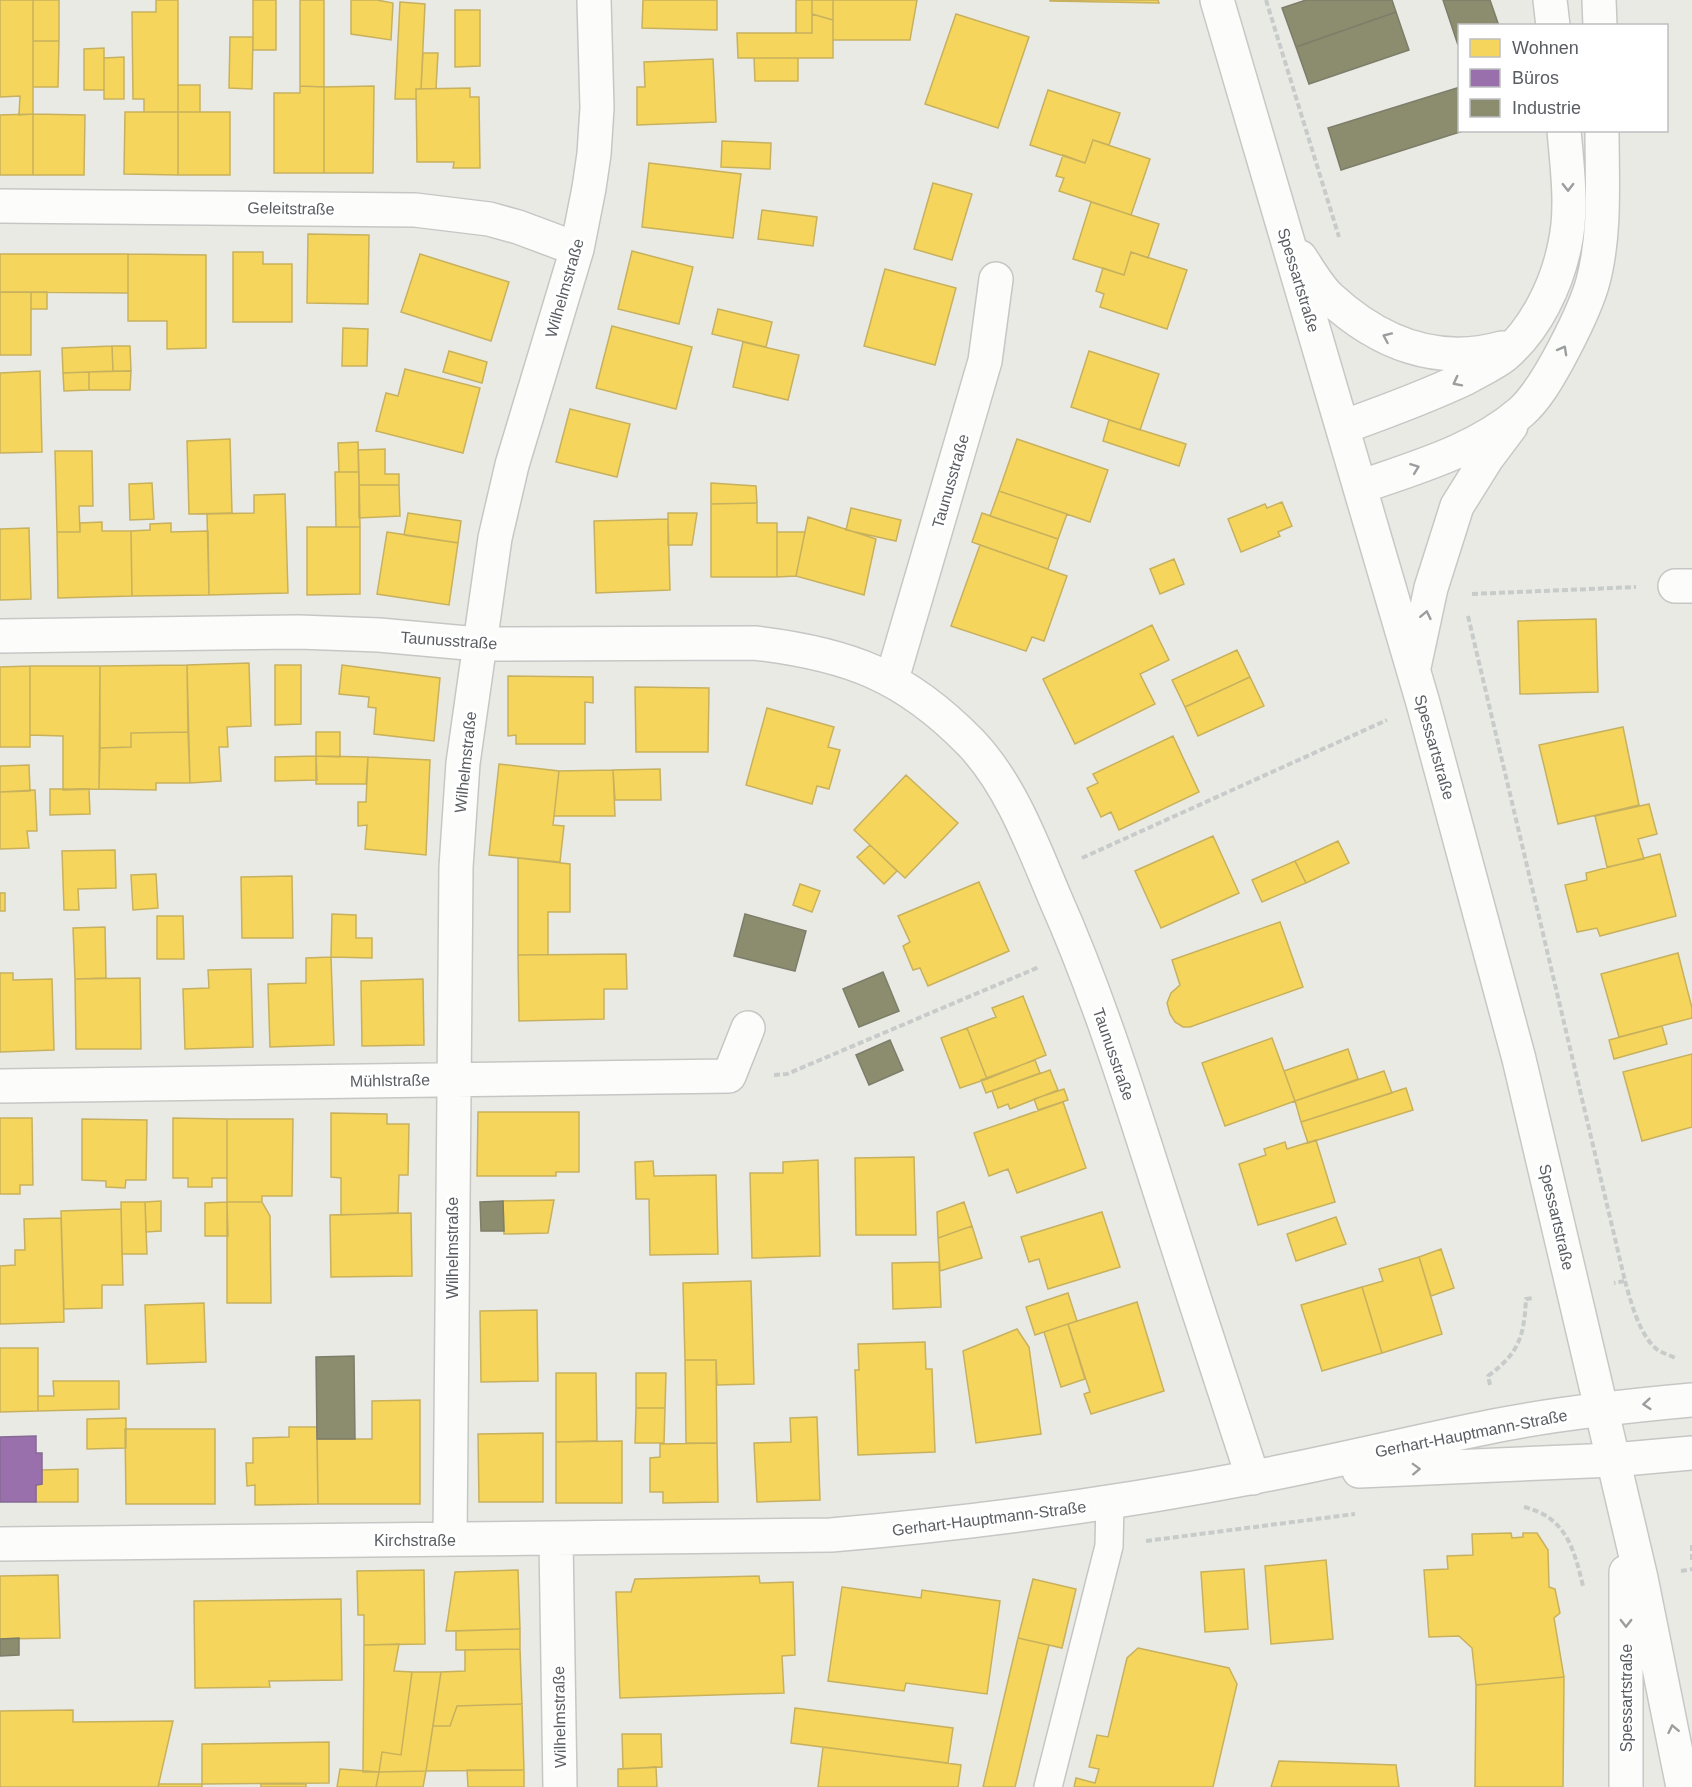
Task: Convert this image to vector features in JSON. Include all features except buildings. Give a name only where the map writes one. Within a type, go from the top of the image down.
[{"type":"street","name":"Wilhelmstraße","points":[[450,1539],[456,867],[463,763],[478,644],[495,538],[512,465],[577,249],[594,154],[597,108],[594,0]]},
{"type":"street","name":"Spessartstraße","points":[[1217,0],[1343,427],[1520,1059],[1641,1578],[1683,1787]]},
{"type":"street","points":[[1550,0],[1553,24]]},
{"type":"street","points":[[1599,0],[1600,24]]},
{"type":"street","points":[[1343,427],[1432,394],[1504,356],[1538,316],[1556,275],[1566,243],[1568,188],[1564,132]]},
{"type":"street","points":[[1413,672],[1431,588],[1457,506],[1487,458],[1537,392],[1562,353],[1592,285],[1602,219],[1602,132]]},
{"type":"street","name":"Geleitstraße","points":[[0,206],[415,210],[489,219],[577,249]]},
{"type":"street","points":[[1286,239],[1329,296],[1368,329],[1402,344],[1456,356],[1483,353],[1505,347],[1523,336]]},
{"type":"street","name":"Taunusstraße","points":[[892,679],[985,361],[996,279]]},
{"type":"street","points":[[1360,487],[1457,451],[1497,429],[1522,411]]},
{"type":"street","name":"Taunusstraße","points":[[0,636],[299,632],[379,635],[478,644],[755,643],[801,648],[834,657],[892,679],[924,700],[977,751],[994,773],[1015,810],[1046,875],[1078,950],[1131,1101],[1253,1478]]},
{"type":"street","points":[[729,1076],[748,1028]]},
{"type":"street","name":"Mühlstraße","points":[[0,1086],[729,1076]]},
{"type":"street","name":"Gerhart-Hauptmann-Straße","points":[[831,1535],[939,1526],[1110,1502],[1253,1478],[1495,1426],[1601,1408],[1692,1400]]},
{"type":"street","name":"Gerhart-Hauptmann-Straße","points":[[1253,1478],[1613,1460],[1692,1453]]},
{"type":"street","name":"Spessartstraße","points":[[1622,1502],[1626,1581],[1626,1787]]},
{"type":"street","name":"Kirchstraße","points":[[0,1544],[556,1540],[831,1535]]},
{"type":"street","name":"Wilhelmstraße","points":[[556,1540],[560,1787]]},
{"type":"lane","points":[[1048,1787],[1109,1546],[1110,1502]]},
{"type":"path","points":[[1266,0],[1342,246]]},
{"type":"path","points":[[1463,595],[1683,586]]},
{"type":"path","points":[[1046,875],[1361,731]]},
{"type":"path","points":[[729,1076],[787,1074],[1078,950]]},
{"type":"path","points":[[1625,1281],[1634,1310],[1652,1344],[1660,1351],[1687,1362]]},
{"type":"path","points":[[1692,1545],[1692,1563]]}]
